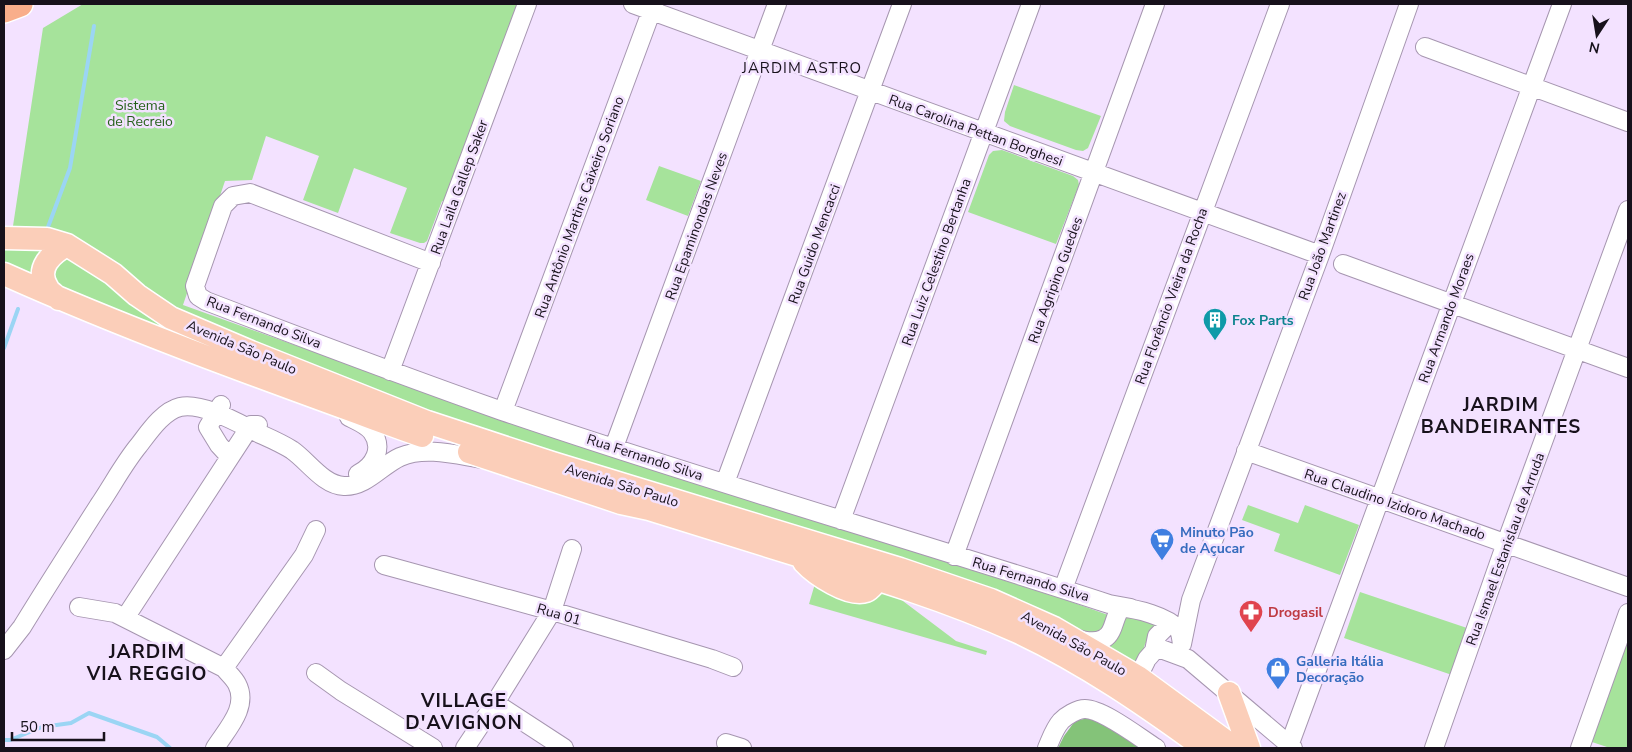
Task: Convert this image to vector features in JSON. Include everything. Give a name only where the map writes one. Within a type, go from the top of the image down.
[{"type":"highway","points":[[4,10],[20,4]]},
{"type":"main road","name":"Avenida São Paulo","points":[[4,238],[48,239],[67,245],[113,274],[137,295],[171,318],[427,422],[570,469],[900,570],[991,600],[1054,628],[1138,677],[1235,748]]},
{"type":"main road","points":[[59,299],[47,288],[43,277],[44,269],[48,259],[67,245]]},
{"type":"main road","name":"Avenida São Paulo","points":[[4,274],[59,299],[300,392],[493,460],[621,503],[798,555],[952,604],[1019,632],[1062,655],[1142,703],[1191,741],[1204,748]]},
{"type":"main road","points":[[1138,677],[1136,690],[1142,703]]},
{"type":"main road","points":[[1229,693],[1249,748]]},
{"type":"street","name":"Rua Laila Gallep Saker","points":[[390,371],[528,4]]},
{"type":"street","name":"Rua Carolina Pettan Borghesi","points":[[633,4],[653,7],[760,50],[1320,256]]},
{"type":"street","name":"Rua Epaminondas Neves","points":[[614,447],[777,4]]},
{"type":"street","name":"Rua Guido Mencacci","points":[[725,483],[902,4]]},
{"type":"street","name":"Rua Luiz Celestino Bertanha","points":[[841,520],[1031,4]]},
{"type":"street","name":"Rua Agripino Guedes","points":[[954,556],[1155,4]]},
{"type":"street","name":"Rua Florêncio Vieira da Rocha","points":[[1063,589],[1280,4]]},
{"type":"street","name":"Rua João Martinez","points":[[1176,635],[1191,600],[1320,256],[1409,4]]},
{"type":"street","name":"Rua Armando Moraes","points":[[1291,747],[1379,500],[1562,4]]},
{"type":"street","name":"Rua Antônio Martins Caixeiro Soriano","points":[[503,411],[653,7]]},
{"type":"street","points":[[1425,47],[1628,122]]},
{"type":"street","name":"Rua Fernando Silva","points":[[431,263],[250,193],[233,196],[223,206],[195,286],[198,296],[206,302],[390,371],[503,411],[725,483],[1063,589],[1119,609],[1176,635]]},
{"type":"street","name":"Rua Ismael Estanislau de Arruda","points":[[1434,748],[1506,543],[1628,210]]},
{"type":"street","points":[[1343,264],[1452,302],[1628,368]]},
{"type":"street","points":[[4,650],[22,627],[137,446],[162,419],[177,407],[191,406],[218,409],[254,418],[286,435],[300,445],[332,474],[351,477],[365,471],[372,463],[378,451],[377,441],[371,431],[362,424],[300,392]]},
{"type":"street","points":[[218,409],[292,450],[326,479],[334,484],[344,486],[358,484],[392,461],[412,454],[425,452],[442,453],[493,460]]},
{"type":"street","points":[[218,409],[208,427],[209,431],[219,446],[230,456]]},
{"type":"street","points":[[125,618],[230,456],[254,424],[300,445]]},
{"type":"street","name":"Rua Claudino Izidoro Machado","points":[[1246,451],[1379,500],[1628,587]]},
{"type":"street","points":[[224,668],[304,555],[316,530]]},
{"type":"street","points":[[465,748],[552,611],[572,549]]},
{"type":"street","name":"Rua 01","points":[[384,566],[552,611],[712,658],[733,668]]},
{"type":"street","name":"Rua João Martinez","points":[[1176,635],[1170,619],[1182,612],[1191,600]]},
{"type":"street","points":[[79,607],[116,614],[224,668],[236,682],[241,693],[241,705],[215,748]]},
{"type":"street","points":[[1054,628],[1086,641],[1097,642],[1106,637],[1111,631],[1119,609]]},
{"type":"street","points":[[1580,748],[1628,616]]},
{"type":"street","points":[[1138,677],[1147,659],[1154,651],[1157,636],[1162,629],[1176,635],[1229,693],[1291,747]]},
{"type":"street","points":[[1154,651],[1161,649],[1176,635]]},
{"type":"street","points":[[316,673],[341,691],[433,748]]},
{"type":"street","points":[[495,703],[564,748]]},
{"type":"street","points":[[1046,748],[1062,720],[1070,714],[1085,709],[1102,714],[1156,748]]},
{"type":"green space","name":"Sistema de Recreio","points":[[83,4],[522,4],[449,203],[442,201],[427,241],[420,243],[390,233],[407,188],[354,168],[338,213],[303,200],[319,156],[266,136],[252,180],[225,181],[183,305],[554,438],[1066,600],[1111,616],[1110,623],[1094,636],[462,427],[171,310],[59,236],[13,226],[43,28]]},
{"type":"green space","points":[[1014,85],[1101,116],[1088,148],[1083,151],[1076,150],[1010,126],[1004,121]]},
{"type":"green space","points":[[1002,150],[1073,176],[1078,180],[1079,185],[1056,244],[968,212],[989,155],[993,151]]},
{"type":"green space","points":[[659,166],[701,181],[688,216],[646,200]]},
{"type":"green space","points":[[4,244],[46,244],[34,274],[4,272]]},
{"type":"green space","points":[[58,258],[76,259],[138,307],[1045,639],[424,433],[55,285],[50,266]]},
{"type":"green space","points":[[1248,505],[1298,523],[1305,505],[1359,525],[1340,575],[1274,551],[1280,534],[1242,520]]},
{"type":"green space","points":[[819,570],[891,592],[956,641],[987,651],[986,655],[809,604]]},
{"type":"green space","points":[[1360,592],[1467,628],[1452,675],[1344,638]]},
{"type":"green space","points":[[1125,613],[1162,626],[1145,644],[1142,656],[1135,664],[1104,646]]},
{"type":"green space","points":[[1628,642],[1628,748],[1610,748],[1592,742]]},
{"type":"green space","points":[[1088,718],[1104,721],[1142,748],[1058,748],[1075,721]]},
{"type":"waterway","points":[[48,227],[70,168],[94,26]]},
{"type":"waterway","points":[[4,348],[18,309]]},
{"type":"waterway","points":[[4,740],[10,740],[42,727],[71,723],[89,713],[157,737],[170,748]]},
{"type":"place","name":"Fox Parts","points":[[1215,341]]},
{"type":"place","name":"Minuto Pão de Açucar","points":[[1162,561]]},
{"type":"place","name":"Drogasil","points":[[1251,633]]},
{"type":"place","name":"Galleria Itália Decoração","points":[[1278,690]]},
{"type":"district","name":"JARDIM ASTRO","points":[[802,68]]},
{"type":"district","name":"JARDIM BANDEIRANTES","points":[[1501,415]]},
{"type":"district","name":"JARDIM VIA REGGIO","points":[[147,662]]},
{"type":"district","name":"VILLAGE D'AVIGNON","points":[[464,711]]}]
